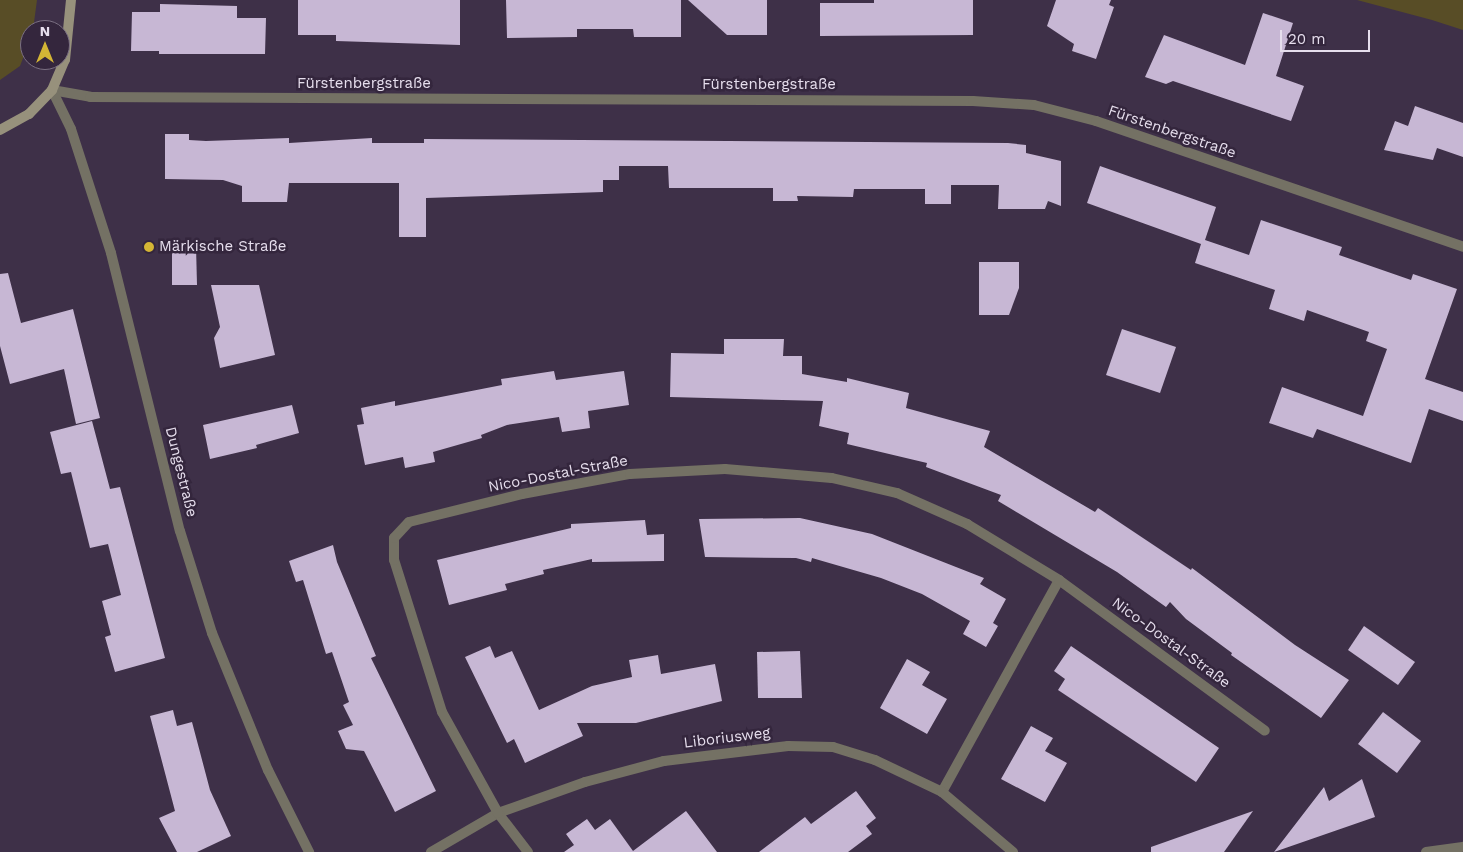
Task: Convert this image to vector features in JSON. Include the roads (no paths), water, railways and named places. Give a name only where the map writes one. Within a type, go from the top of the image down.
[{"type":"main road","points":[[0,130],[29,114],[52,90],[66,60],[71,0]]},
{"type":"street","name":"Fürstenbergstraße","points":[[52,90],[90,97],[973,101],[1034,105],[1096,121],[1463,247]]},
{"type":"street","name":"Dungestraße","points":[[52,90],[71,129],[111,253],[180,531],[212,633],[268,770],[309,852]]},
{"type":"street","name":"Nico-Dostal-Straße","points":[[528,852],[498,814],[442,712],[394,560],[394,538],[409,522],[522,494],[630,474],[724,469],[832,478],[906,497],[967,524],[1059,580],[1265,731]]},
{"type":"street","points":[[942,792],[1059,580]]},
{"type":"street","name":"Liboriusweg","points":[[431,852],[498,814],[585,782],[664,761],[788,746],[834,747],[875,760],[942,792],[1013,852]]},
{"type":"street","points":[[1426,852],[1463,847]]},
{"type":"place","name":"Märkische Straße","points":[[149,247]]}]
